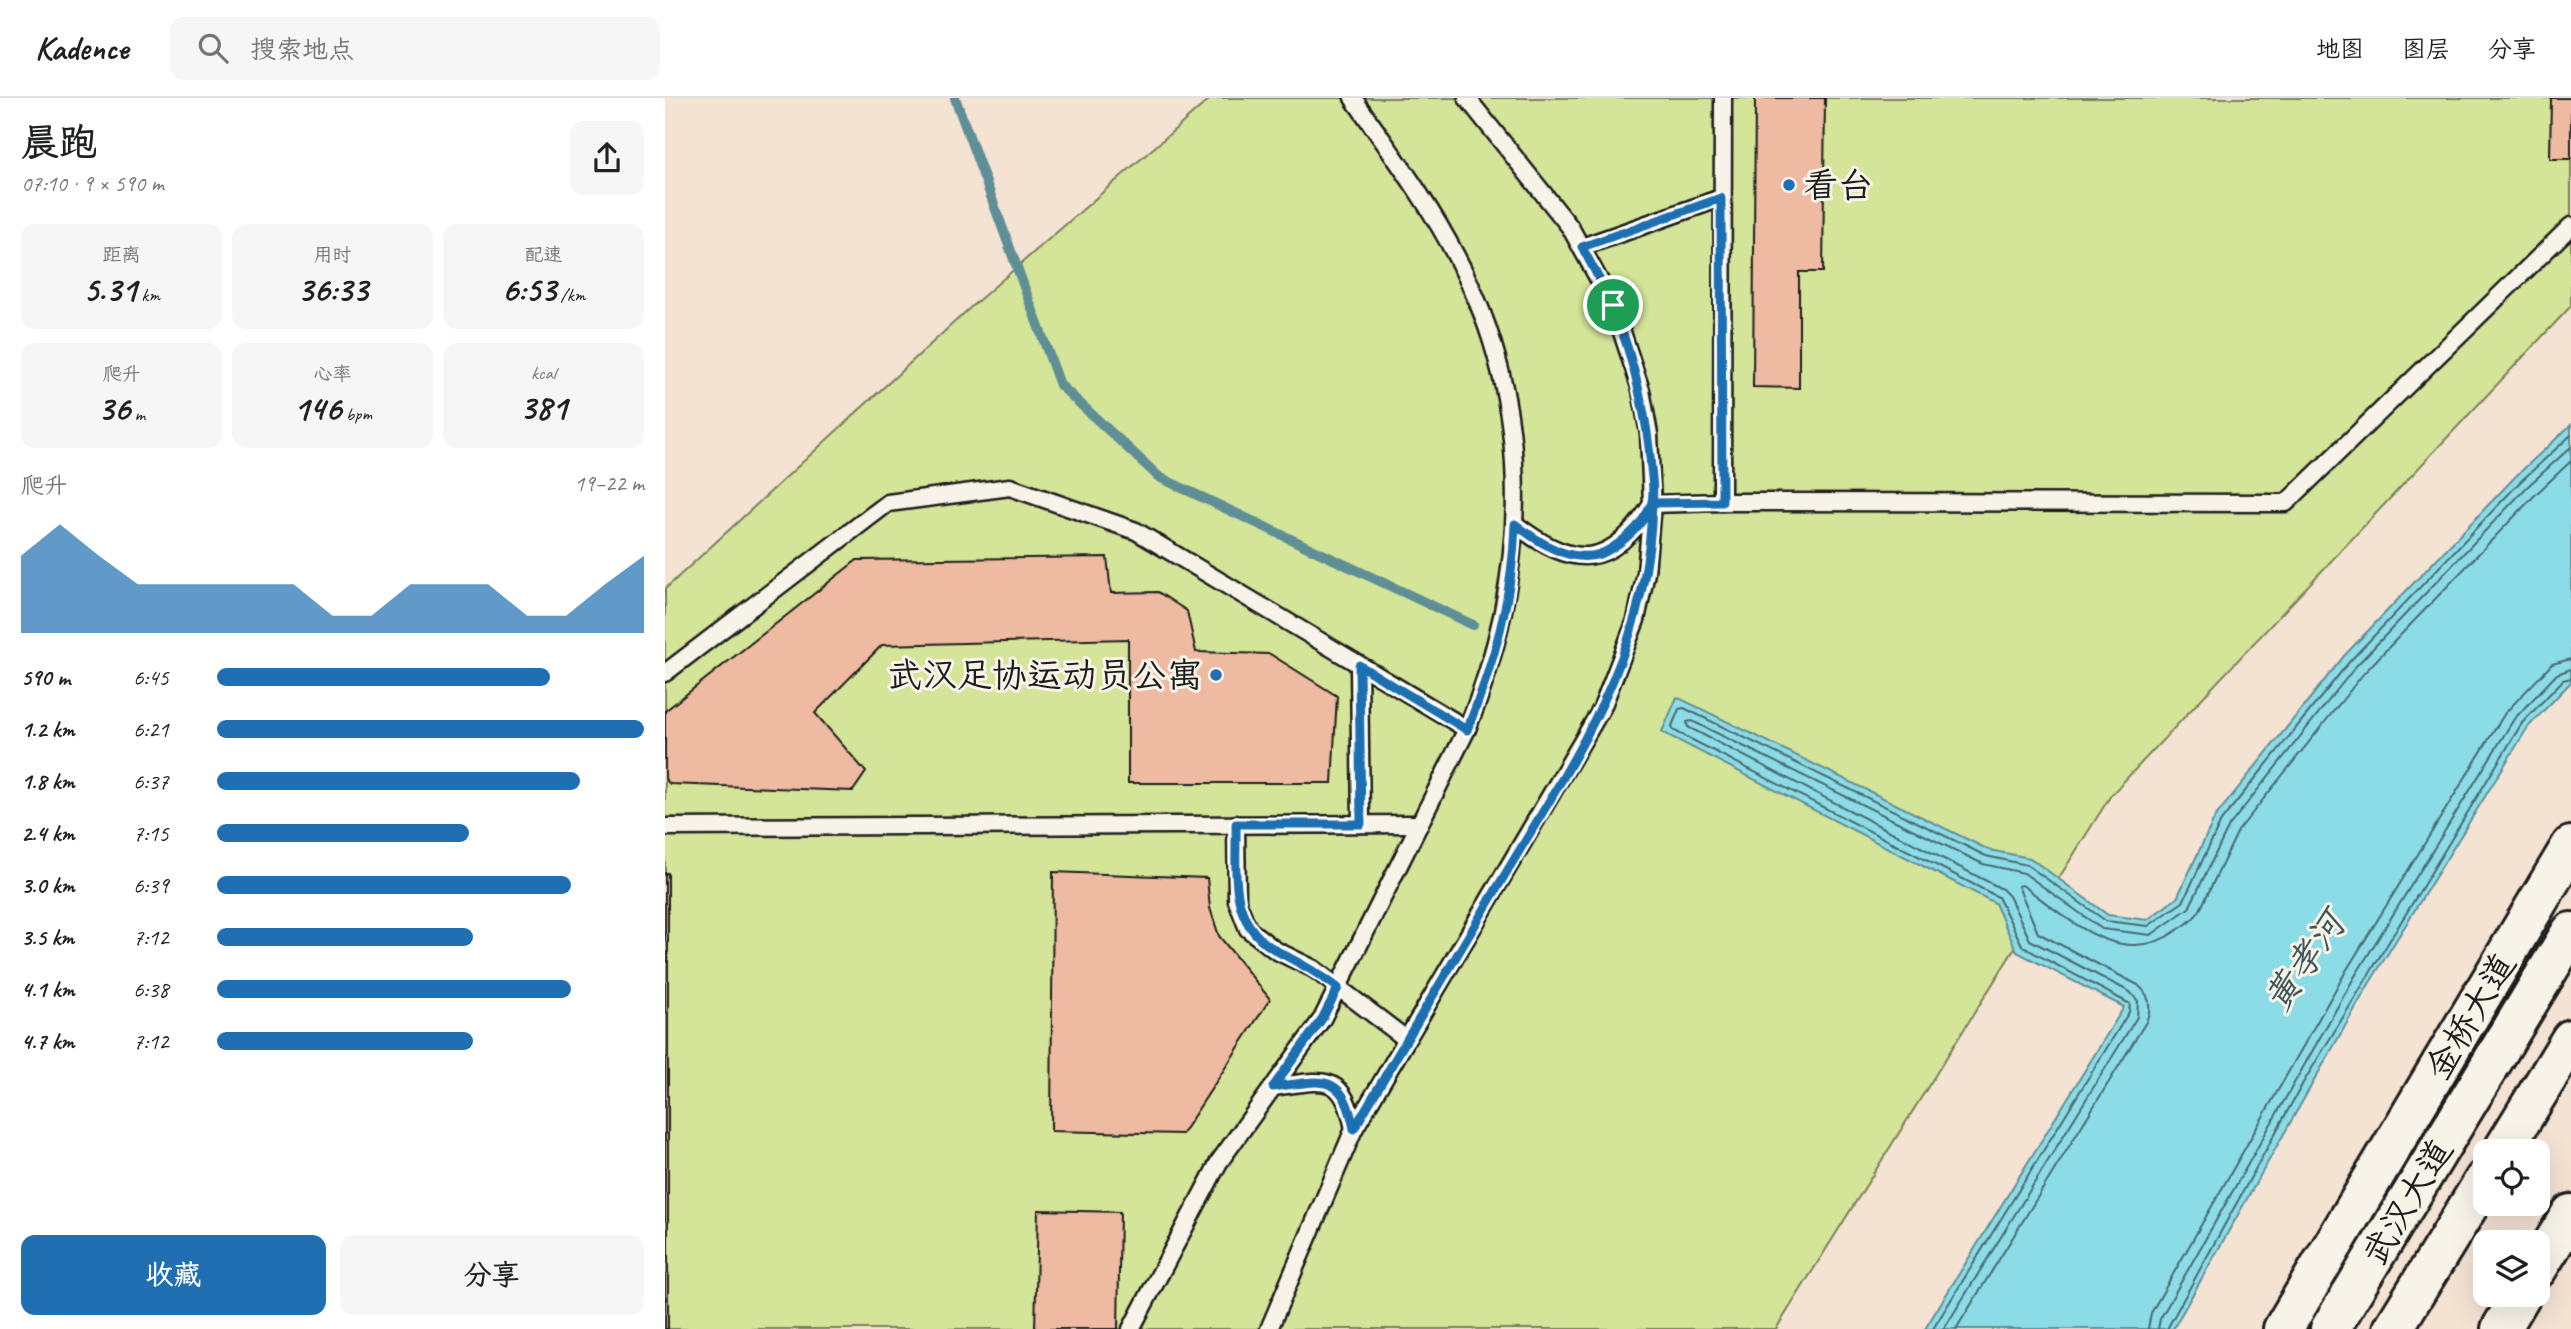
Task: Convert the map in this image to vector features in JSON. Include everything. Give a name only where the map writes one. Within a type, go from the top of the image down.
[{"type":"main road","name":"金桥大道","points":[[2283,1329],[2571,846]]},
{"type":"main road","name":"武汉大道","points":[[2330,1329],[2571,932]]},
{"type":"main road","name":"武汉大道","points":[[2510,1139],[2571,1039]]},
{"type":"main road","name":"武汉大道","points":[[2393,1329],[2473,1199]]},
{"type":"main road","points":[[2550,1248],[2571,1214]]},
{"type":"main road","points":[[2501,1329],[2514,1307]]},
{"type":"lane","points":[[1131,1329],[1219,1162],[1322,1019],[1338,988],[1467,730],[1499,636],[1509,587],[1515,524],[1512,441],[1505,394],[1478,304],[1436,219],[1353,98]]},
{"type":"lane","points":[[1269,1329],[1354,1129],[1602,708],[1636,620],[1646,573],[1652,503],[1649,434],[1641,390],[1613,305],[1582,247],[1543,191],[1467,98]]},
{"type":"lane","points":[[1722,502],[1723,98]]},
{"type":"lane","points":[[1582,247],[1721,198]]},
{"type":"lane","points":[[1652,503],[2286,503],[2571,226]]},
{"type":"lane","points":[[665,673],[888,503],[1010,487],[1136,531],[1467,730]]},
{"type":"lane","points":[[1515,524],[1543,546],[1569,556],[1605,553],[1633,534],[1652,503]]},
{"type":"lane","points":[[1359,665],[1361,824]]},
{"type":"lane","points":[[1236,824],[1237,901],[1248,929],[1275,950],[1314,969],[1406,1039]]},
{"type":"lane","points":[[665,827],[1420,824]]},
{"type":"lane","points":[[1273,1087],[1314,1081],[1333,1085],[1348,1100],[1354,1129]]},
{"type":"green space","points":[[1211,98],[2571,98],[2571,306],[2111,795],[1776,1329],[665,1329],[665,589],[972,306]]},
{"type":"water","name":"黄孝河","points":[[2571,425],[2571,682],[2528,727],[2369,984],[2173,1329],[1925,1329],[2124,1007],[2017,952],[1995,903],[1662,732],[1677,697],[1989,850],[2030,858],[2108,915],[2147,920],[2177,898],[2215,817],[2344,656],[2516,476]]},
{"type":"building","name":"看台","points":[[1755,98],[1825,98],[1823,272],[1799,272],[1799,388],[1753,387]]},
{"type":"building","points":[[2551,98],[2571,98],[2571,159],[2550,159]]},
{"type":"building","name":"武汉足协运动员公寓","points":[[1107,557],[1111,593],[1158,592],[1187,611],[1196,652],[1270,654],[1337,696],[1332,783],[1128,783],[1128,639],[882,645],[815,713],[866,772],[853,791],[670,784],[665,779],[665,711],[857,560]]},
{"type":"building","points":[[1053,872],[1207,878],[1210,908],[1219,936],[1270,999],[1182,1134],[1051,1131]]},
{"type":"building","points":[[665,873],[668,873],[668,1329],[665,1329]]},
{"type":"building","points":[[1038,1210],[1120,1212],[1118,1329],[1035,1329]]},
{"type":"waterway","points":[[955,98],[1060,385],[1159,477],[1473,625]]},
{"type":"place","name":"看台","points":[[1789,185]]},
{"type":"place","name":"武汉足协运动员公寓","points":[[1216,675]]},
{"type":"route","points":[[1613,305],[1582,247],[1721,198],[1722,502],[1652,503],[1646,573],[1636,620],[1621,665],[1602,708],[1354,1129],[1348,1100],[1333,1085],[1314,1081],[1273,1087],[1322,1019],[1338,988],[1314,969],[1275,950],[1248,929],[1237,901],[1236,824],[1361,824],[1359,665],[1467,730],[1485,684],[1499,636],[1509,587],[1515,524],[1543,546],[1569,556],[1605,553],[1633,534],[1652,503],[1649,434],[1629,347],[1613,305]]}]
